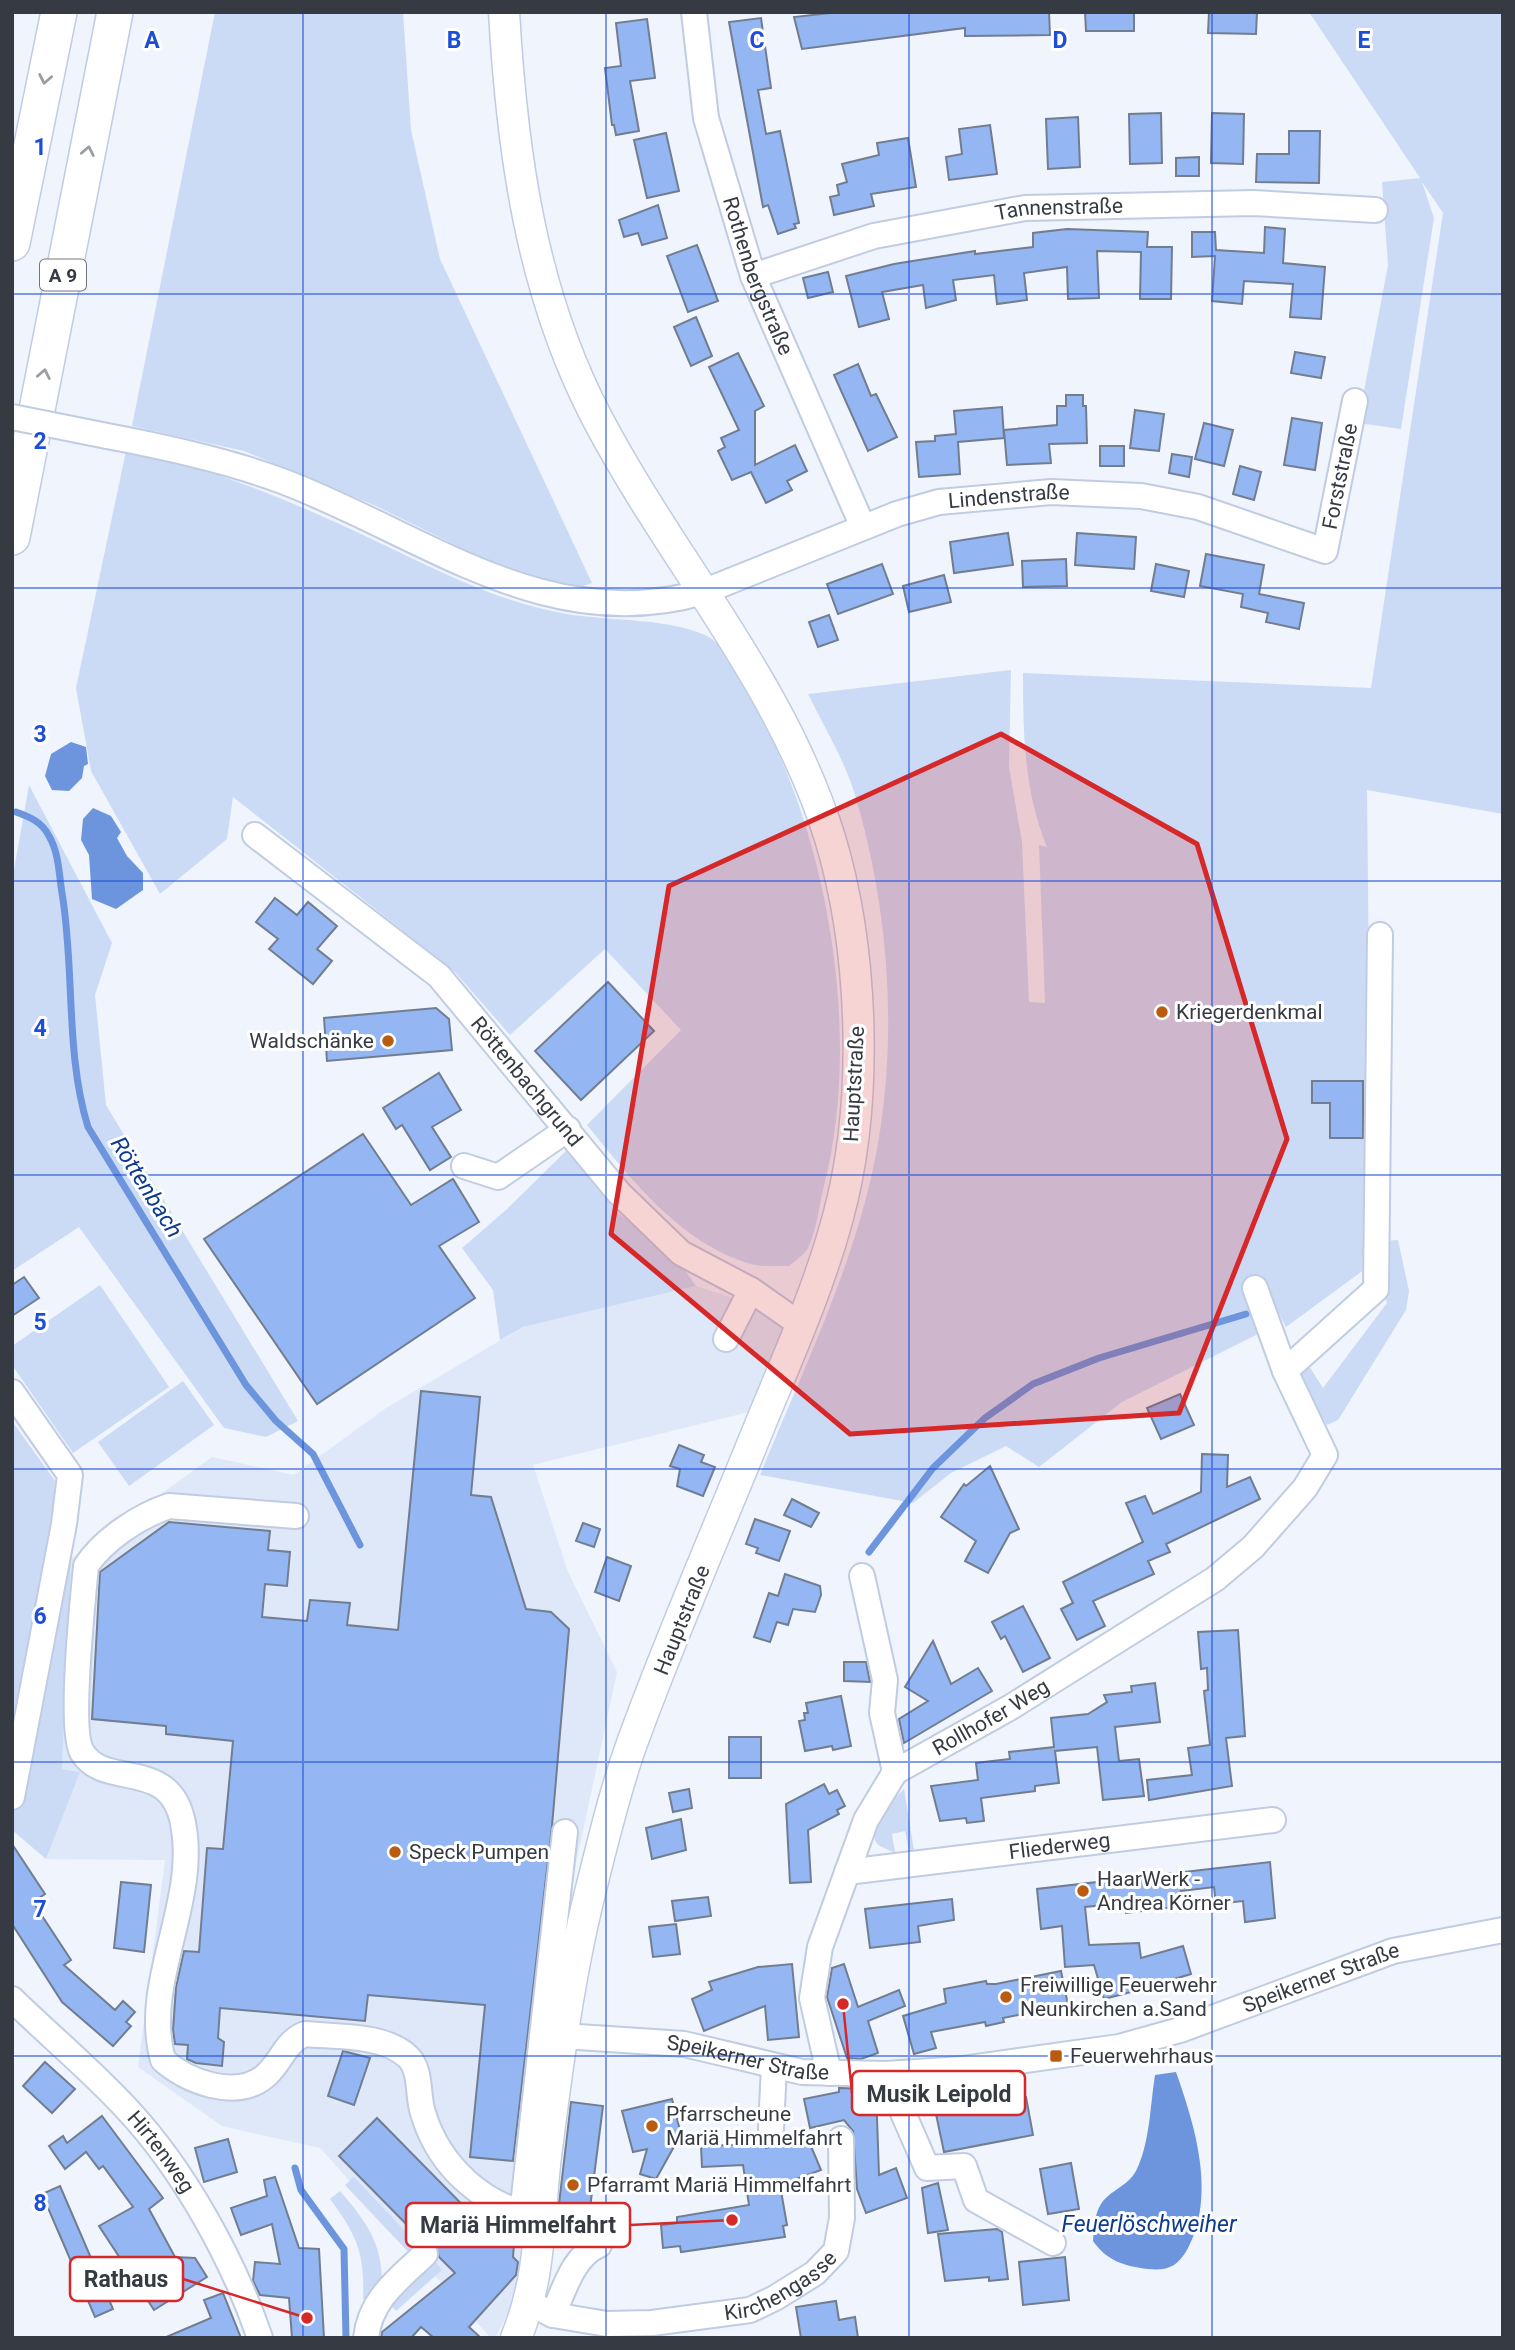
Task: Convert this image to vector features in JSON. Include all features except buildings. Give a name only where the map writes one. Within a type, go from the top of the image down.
[{"type":"highway","points":[[12,243],[59,12]]},
{"type":"highway","name":"A 9","points":[[12,537],[115,12]]},
{"type":"main road","name":"Hauptstraße","points":[[504,12],[518,153],[531,243],[561,342],[598,421],[748,660],[795,744],[831,842],[854,968],[858,1026],[853,1128],[838,1218],[801,1325],[630,1749],[593,1880],[577,1949],[531,2216],[542,2309],[516,2338]]},
{"type":"street","name":"Rothenbergstraße","points":[[694,12],[706,118],[753,276],[863,527]]},
{"type":"street","name":"Tannenstraße","points":[[753,276],[874,236],[1025,208],[1253,203],[1375,210]]},
{"type":"street","name":"Forststraße","points":[[1325,551],[1355,401]]},
{"type":"street","name":"Lindenstraße","points":[[12,417],[174,449],[282,481],[475,570],[526,589],[580,601],[617,604],[674,600],[703,592],[863,527],[939,502],[1051,492],[1141,496],[1198,507],[1325,551]]},
{"type":"street","name":"Röttenbachgrund","points":[[255,835],[439,976],[619,1192],[681,1253],[751,1290],[801,1325]]},
{"type":"street","points":[[1255,1288],[1284,1371],[1376,1289],[1380,935]]},
{"type":"street","points":[[464,1166],[498,1177],[568,1129]]},
{"type":"street","points":[[726,1339],[751,1290]]},
{"type":"street","name":"Rollhofer Weg","points":[[829,2073],[812,1998],[820,1947],[866,1819],[895,1772],[1012,1707],[1215,1579],[1253,1547],[1306,1488],[1325,1455],[1284,1371]]},
{"type":"street","points":[[12,1392],[70,1475],[64,1524],[12,1797]]},
{"type":"street","points":[[296,1516],[169,1506],[153,1511],[125,1530],[94,1553],[86,1566],[77,1716],[82,1752],[94,1763],[159,1783],[177,1798],[184,1825],[184,1889],[162,1987],[159,2029],[163,2060],[186,2078],[230,2086],[250,2084],[264,2078],[295,2038],[305,2034],[386,2044],[409,2057],[416,2071],[423,2114],[448,2162],[478,2193],[531,2216],[565,1832]]},
{"type":"street","points":[[862,1576],[885,1680],[882,1713],[895,1772]]},
{"type":"street","name":"Fliederweg","points":[[847,1872],[1273,1820]]},
{"type":"street","name":"Speikerner Straße","points":[[563,2036],[684,2044],[802,2072],[886,2074],[962,2069],[1119,2047],[1200,2022],[1393,1951],[1503,1930]]},
{"type":"street","name":"Hirtenweg","points":[[12,1998],[128,2109],[168,2161],[200,2207],[260,2338]]},
{"type":"street","points":[[771,2129],[774,2066]]},
{"type":"street","points":[[886,2074],[928,2168],[964,2166],[976,2200],[1053,2243]]},
{"type":"street","name":"Kirchengasse","points":[[542,2309],[610,2331],[750,2310],[815,2273],[836,2250],[842,2218],[841,2138]]},
{"type":"street","points":[[542,2309],[571,2275],[586,2250],[599,2245]]},
{"type":"street","points":[[366,2338],[368,2323],[379,2298],[425,2254]]},
{"type":"highlighted area","points":[[1001,734],[1197,844],[1287,1139],[1179,1413],[850,1434],[611,1234],[669,886]]},
{"type":"shaded area","points":[[215,12],[403,12],[411,130],[440,259],[592,583],[578,588],[504,569],[376,506],[244,451],[132,426]]},
{"type":"shaded area","points":[[1309,12],[1503,12],[1503,814],[1367,790],[1372,1264],[1286,1327],[1265,1287],[1262,1332],[1122,1402],[1039,1467],[1006,1446],[951,1473],[913,1503],[760,1475],[830,1306],[860,1220],[880,1131],[888,1047],[886,962],[875,877],[866,836],[846,770],[808,694],[1011,670],[1009,767],[1022,842],[1029,1002],[1045,1003],[1039,845],[1047,847],[1039,826],[1026,762],[1023,673],[1371,688],[1443,213],[1422,182],[1434,218],[1401,429],[1358,423],[1388,265],[1382,182],[1420,178]]},
{"type":"shaded area","points":[[126,451],[192,467],[256,489],[448,575],[518,602],[567,614],[681,627],[712,639],[720,648],[771,736],[795,795],[815,859],[829,926],[838,994],[840,1061],[835,1125],[814,1233],[808,1248],[799,1258],[789,1266],[755,1265],[702,1241],[659,1207],[621,1167],[587,1125],[681,1030],[605,949],[510,1035],[454,971],[233,797],[227,839],[160,894],[91,771],[76,688]]},
{"type":"shaded area","points":[[29,785],[112,943],[95,995],[106,1105],[298,1421],[266,1437],[224,1428],[79,1227],[12,1271],[12,881]]},
{"type":"shaded area","points":[[569,1148],[618,1213],[681,1264],[696,1286],[523,1327],[500,1340],[493,1290],[462,1248],[506,1210]]},
{"type":"shaded area","points":[[1398,1240],[1409,1291],[1406,1310],[1338,1420],[1327,1425],[1297,1376],[1309,1366],[1323,1388],[1387,1303],[1382,1289],[1385,1241]]},
{"type":"shaded area","points":[[100,1285],[169,1387],[73,1453],[12,1365],[12,1346]]},
{"type":"shaded area","points":[[696,1286],[749,1303],[786,1327],[749,1412],[533,1465],[568,1572],[617,1672],[566,1910],[526,2200],[523,2239],[529,2272],[495,2338],[491,2338],[320,2148],[222,2126],[138,2067],[165,1860],[46,1859],[79,1772],[62,1769],[71,1559],[212,1457],[294,1475],[386,1408],[523,1327]]},
{"type":"shaded area","points":[[183,1381],[214,1425],[129,1486],[98,1442]]},
{"type":"shaded area","points":[[12,1421],[55,1481],[50,1550],[71,1559],[62,1769],[80,1772],[46,1859],[12,1830]]},
{"type":"shaded area","points":[[904,1789],[914,1850],[909,1851],[905,1831],[892,1834],[895,1853],[878,1845],[874,1830],[881,1815]]},
{"type":"shaded area","points":[[354,2177],[420,2247],[411,2255],[345,2185]]},
{"type":"shaded area","points":[[340,2191],[364,2222],[379,2255],[382,2282],[371,2298],[363,2299],[361,2257],[347,2223],[330,2199]]},
{"type":"shaded area","points":[[433,2259],[442,2270],[396,2311],[387,2301]]},
{"type":"water","points":[[71,742],[86,747],[88,764],[84,766],[82,778],[69,791],[52,790],[45,776],[51,754]]},
{"type":"water","points":[[93,808],[111,816],[121,832],[117,838],[127,856],[143,873],[143,890],[116,909],[92,899],[89,855],[81,840],[83,819]]},
{"type":"water","name":"Feuerlöschweiher","points":[[1176,2072],[1190,2115],[1200,2161],[1201,2207],[1196,2229],[1187,2250],[1171,2267],[1155,2269],[1131,2266],[1110,2258],[1093,2241],[1096,2217],[1105,2199],[1128,2181],[1141,2160],[1155,2075]]},
{"type":"waterway","name":"Röttenbach","points":[[16,812],[43,827],[57,857],[66,922],[76,1070],[88,1127],[246,1385],[276,1421],[313,1454],[360,1545]]},
{"type":"waterway","points":[[869,1552],[933,1468],[985,1418],[1033,1384],[1099,1358],[1246,1314]]},
{"type":"waterway","name":"Röttenbach","points":[[295,2168],[301,2190],[344,2249],[346,2338]]},
{"type":"place","name":"Kriegerdenkmal","points":[[1162,1012]]},
{"type":"place","name":"Waldschänke","points":[[388,1041]]},
{"type":"place","name":"Speck Pumpen","points":[[395,1852]]},
{"type":"place","name":"HaarWerk - Andrea Körner","points":[[1083,1891]]},
{"type":"place","name":"Freiwillige Feuerwehr Neunkirchen a.Sand","points":[[1006,1997]]},
{"type":"place","name":"Musik Leipold","points":[[843,2004]]},
{"type":"place","name":"Feuerwehrhaus","points":[[1056,2056]]},
{"type":"place","name":"Pfarrscheune Mariä Himmelfahrt","points":[[652,2126]]},
{"type":"place","name":"Pfarramt Mariä Himmelfahrt","points":[[573,2185]]},
{"type":"place","name":"Mariä Himmelfahrt","points":[[732,2220]]},
{"type":"place","name":"Rathaus","points":[[307,2318]]}]
